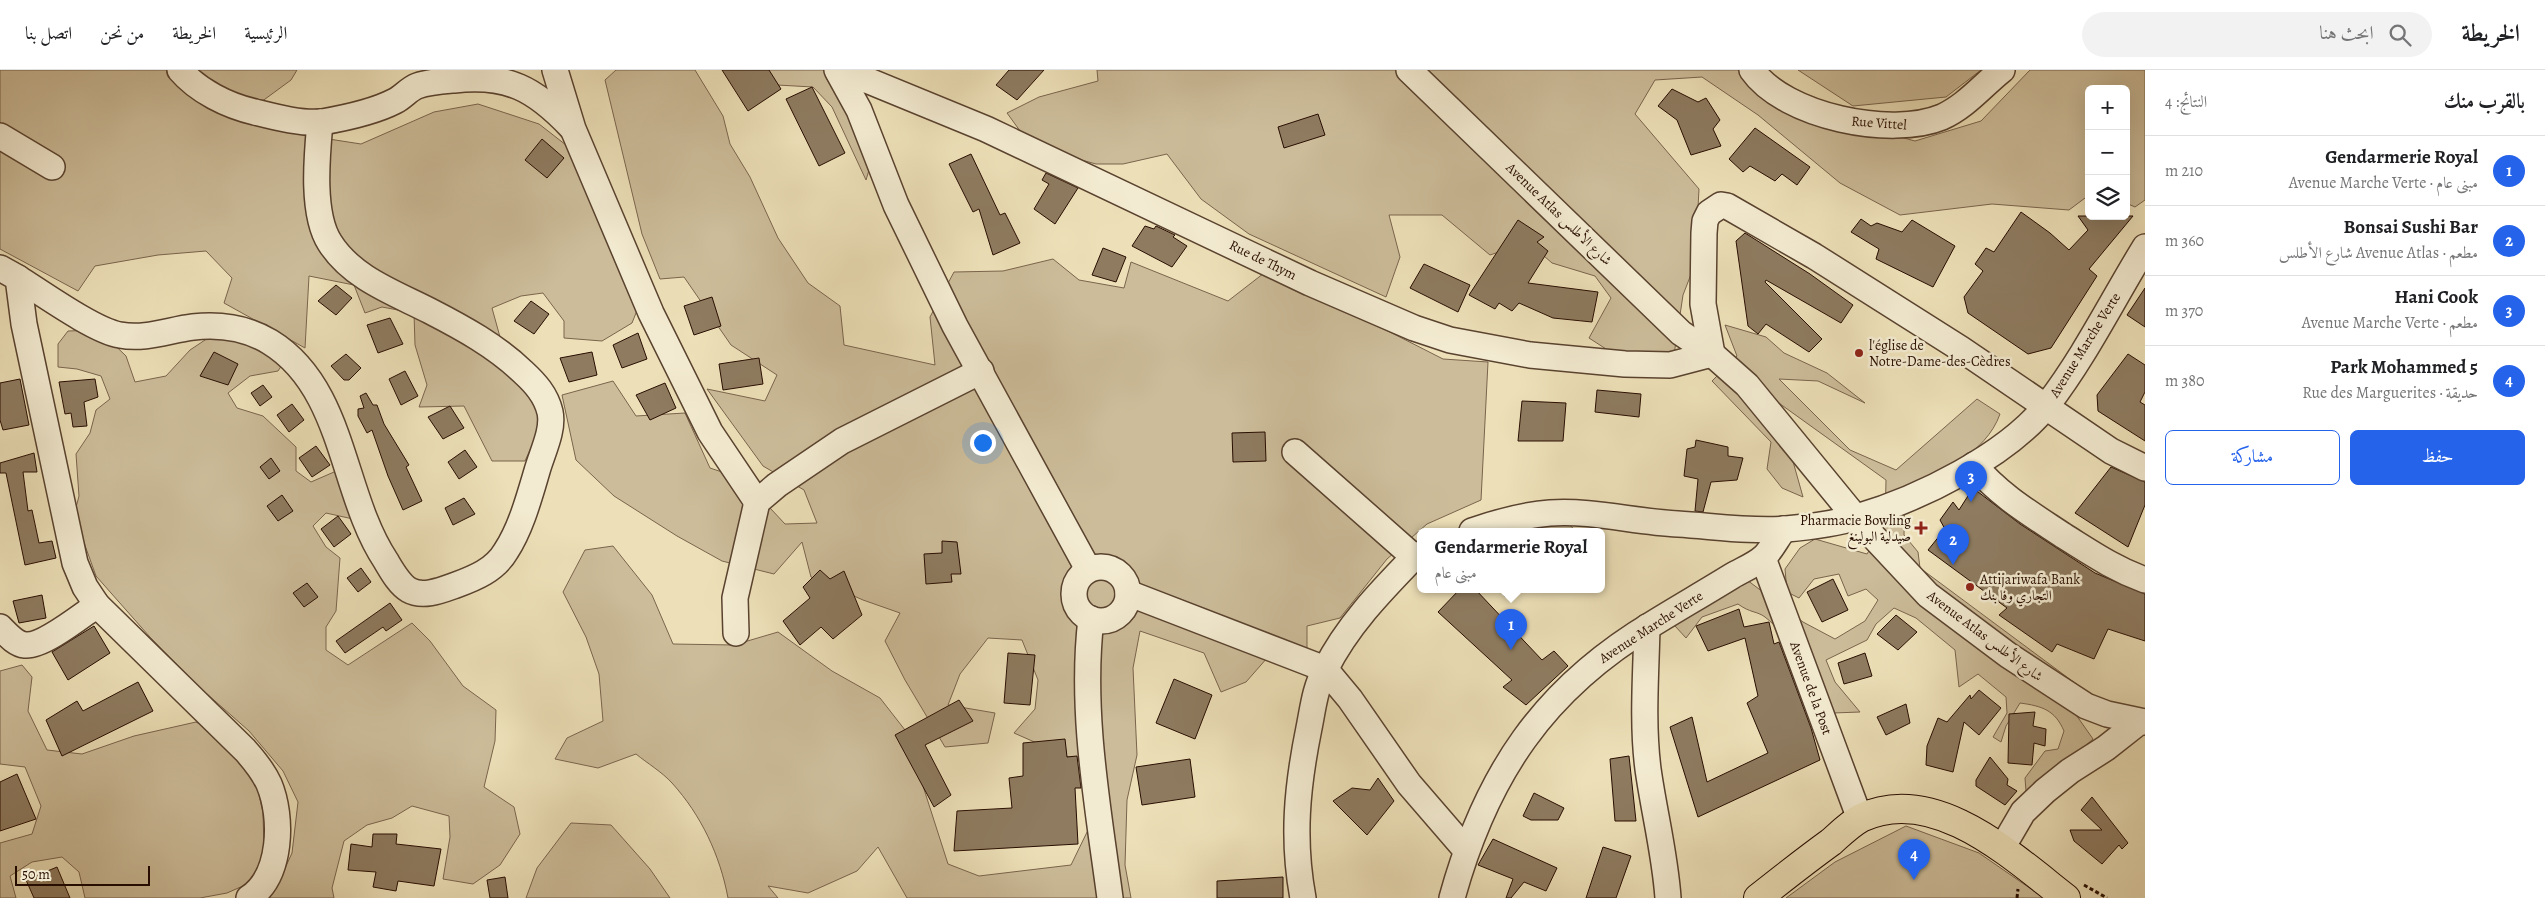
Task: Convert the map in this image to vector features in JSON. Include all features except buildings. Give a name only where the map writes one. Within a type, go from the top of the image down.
[{"type":"main road","points":[[1758,898],[1860,819],[1888,810],[1905,808],[1940,814],[2002,848],[2066,898]]},
{"type":"street","points":[[180,70],[202,90],[244,109],[272,116],[320,122],[349,116],[395,101],[437,70]]},
{"type":"street","points":[[555,70],[573,128],[671,356],[710,432],[757,502]]},
{"type":"street","name":"Avenue Atlas شارع الأطلس","points":[[1409,70],[1680,333],[1712,354],[1747,384],[1856,518],[1928,595],[2008,655],[2086,706],[2142,722]]},
{"type":"street","name":"Avenue Atlas شارع الأطلس","points":[[1425,70],[1686,323],[1712,354]]},
{"type":"street","name":"Rue Vittel","points":[[1752,70],[1774,90],[1791,102],[1842,120],[1898,127],[1923,124],[1962,106],[2002,70]]},
{"type":"street","points":[[838,72],[859,110],[896,205],[954,326],[981,371],[1028,462],[1088,569]]},
{"type":"street","name":"Rue de Thym","points":[[838,72],[876,84],[986,128],[1310,283],[1414,328],[1450,340],[1530,355],[1633,365],[1670,365],[1712,354]]},
{"type":"street","points":[[416,87],[461,79],[495,78],[506,81],[541,99],[573,128]]},
{"type":"street","points":[[9,273],[103,330],[120,335],[160,334],[192,327],[225,327],[248,332],[271,343],[291,358],[317,393],[332,427],[357,503],[370,534],[395,576],[406,588],[421,594],[435,592],[488,570],[500,560],[517,527],[551,423],[550,411],[544,396],[536,384],[495,349],[439,316],[388,291],[348,264],[338,254],[328,241],[321,223],[318,180],[320,122]]},
{"type":"street","points":[[0,136],[52,167]]},
{"type":"street","points":[[1712,354],[1703,304],[1704,233],[1705,221],[1709,213],[1721,205],[1727,206],[1814,256],[2047,405],[2111,451],[2145,468]]},
{"type":"street","name":"Avenue Marche Verte","points":[[1481,528],[1508,519],[1551,513],[1602,515],[1670,524],[1784,529],[1856,518],[1918,494],[1974,465],[2015,436],[2047,405],[2077,361],[2145,247]]},
{"type":"street","points":[[9,273],[24,324],[75,563],[85,587],[97,605],[245,750],[260,768],[269,785],[278,822],[276,840],[267,877],[260,888],[249,898]]},
{"type":"street","points":[[736,633],[735,598],[757,502],[777,485],[842,441],[981,371]]},
{"type":"street","points":[[1295,452],[1417,554]]},
{"type":"street","points":[[1974,465],[2003,496],[2031,515],[2103,562],[2145,580]]},
{"type":"street","name":"Avenue Marche Verte","points":[[1452,898],[1466,850],[1494,789],[1518,747],[1545,710],[1576,678],[1608,652],[1763,558],[1784,529]]},
{"type":"street","points":[[1303,898],[1299,874],[1296,814],[1300,772],[1316,688],[1325,669],[1354,623],[1417,556]]},
{"type":"street","name":"Avenue de la Post","points":[[1763,558],[1860,819]]},
{"type":"street","points":[[1099,566],[1110,568],[1119,574],[1126,582],[1128,593],[1120,612],[1107,620],[1091,619],[1082,614],[1076,605],[1073,595],[1075,585],[1080,576],[1088,569],[1099,566]]},
{"type":"street","points":[[1128,593],[1325,669],[1350,699],[1409,784],[1466,850]]},
{"type":"street","points":[[0,627],[20,644],[30,645],[44,639],[97,605]]},
{"type":"street","points":[[1091,619],[1088,660],[1092,754],[1110,898]]},
{"type":"street","points":[[1647,627],[1644,711],[1648,768],[1664,860],[1668,898]]},
{"type":"street","points":[[2002,848],[2023,812],[2045,791],[2142,722]]},
{"type":"shaded area","points":[[0,70],[297,70],[291,80],[242,116],[303,135],[361,144],[434,112],[478,104],[539,124],[575,152],[638,308],[632,323],[602,341],[564,338],[564,321],[543,293],[521,296],[492,308],[500,337],[544,401],[540,428],[525,461],[492,461],[464,406],[419,407],[427,385],[415,345],[414,313],[382,307],[365,313],[354,285],[309,276],[305,348],[224,303],[232,278],[206,251],[158,255],[95,266],[78,291],[0,249]]},
{"type":"shaded area","points":[[616,70],[695,70],[723,116],[730,144],[750,177],[778,238],[808,283],[840,306],[844,345],[935,365],[930,317],[954,272],[1003,271],[1053,259],[1079,280],[1124,288],[1131,262],[1228,301],[1268,270],[1443,359],[1488,362],[1481,500],[1427,524],[1422,528],[1417,528],[1417,533],[1387,559],[1340,618],[1307,626],[1307,648],[1268,657],[1246,682],[1221,692],[1204,653],[1140,631],[1133,668],[1137,755],[1127,800],[1125,865],[1131,898],[907,898],[878,847],[857,871],[808,893],[768,886],[778,898],[728,898],[720,866],[708,836],[692,808],[672,783],[659,771],[636,754],[598,768],[555,759],[567,738],[603,721],[599,674],[586,637],[563,592],[585,550],[613,546],[652,595],[673,644],[734,645],[778,632],[832,671],[880,698],[905,730],[948,864],[979,876],[1071,865],[1090,826],[1082,763],[1014,733],[1035,709],[1038,680],[1022,640],[988,638],[960,674],[948,705],[995,713],[988,743],[945,747],[905,680],[885,641],[900,613],[863,600],[811,577],[802,542],[774,574],[722,561],[677,536],[614,496],[576,460],[562,395],[613,381],[636,416],[685,413],[710,468],[743,479],[785,524],[817,523],[804,490],[763,466],[707,389],[765,401],[777,375],[731,345],[684,277],[660,279],[642,234],[605,80]]},
{"type":"shaded area","points":[[766,70],[838,70],[873,157],[866,180],[832,107],[813,87],[777,85]]},
{"type":"shaded area","points":[[1097,70],[1747,70],[1795,108],[1915,141],[1981,121],[2030,70],[2145,70],[2145,200],[2135,207],[2130,205],[2130,85],[2085,85],[2085,198],[2069,210],[1992,204],[1900,215],[1840,183],[1758,115],[1702,77],[1655,80],[1635,114],[1699,189],[1695,264],[1683,295],[1674,355],[1620,358],[1589,338],[1611,298],[1595,276],[1552,263],[1528,242],[1490,255],[1442,215],[1389,215],[1400,257],[1386,297],[1249,234],[1201,199],[1167,154],[1123,164],[1096,164],[1031,146],[1007,113],[1039,97],[1098,81]]},
{"type":"shaded area","points":[[1798,70],[1981,70],[1946,97],[1853,106]]},
{"type":"shaded area","points":[[1725,325],[1766,337],[1784,353],[1827,373],[1865,403],[1818,381],[1779,379],[1850,450],[1896,470],[1977,399],[2000,414],[1993,428],[1973,451],[1946,470],[1905,492],[1904,535],[1918,552],[1920,568],[2083,689],[2072,709],[2093,739],[2056,772],[2026,791],[2025,778],[2045,751],[2058,749],[2064,731],[2056,718],[2047,710],[2020,703],[2006,726],[2001,742],[1993,737],[2007,713],[2006,697],[1978,674],[1959,687],[1955,650],[1916,618],[1894,608],[1876,624],[1867,640],[1826,660],[1835,682],[1860,712],[1833,713],[1783,635],[1765,617],[1738,604],[1702,617],[1686,638],[1675,626],[1688,613],[1747,580],[1803,622],[1835,639],[1865,621],[1878,600],[1866,589],[1848,596],[1839,574],[1814,579],[1799,598],[1787,592],[1785,569],[1800,548],[1815,539],[1867,554],[1885,524],[1886,480],[1776,401],[1803,497],[1782,488],[1767,469],[1771,442],[1712,381],[1737,356]]},
{"type":"shaded area","points":[[99,330],[126,356],[135,382],[166,376],[190,350],[220,330],[286,359],[278,371],[250,376],[228,393],[237,408],[263,416],[296,447],[296,471],[311,482],[334,472],[351,490],[353,519],[326,513],[313,526],[326,547],[340,558],[336,611],[326,627],[326,650],[348,665],[412,623],[430,641],[463,686],[496,710],[495,741],[484,787],[514,807],[520,834],[500,865],[473,884],[443,879],[450,837],[449,816],[412,806],[392,818],[367,825],[344,841],[332,888],[334,898],[265,898],[276,888],[292,853],[298,802],[283,771],[249,731],[198,686],[149,636],[96,576],[74,515],[79,496],[76,454],[90,433],[96,410],[110,399],[101,376],[77,369],[58,367],[58,344],[68,331]]},
{"type":"shaded area","points":[[1563,519],[1573,528],[1539,528]]},
{"type":"shaded area","points":[[1502,593],[1516,593],[1505,597]]},
{"type":"shaded area","points":[[22,665],[32,677],[28,711],[47,750],[82,754],[134,736],[196,722],[227,739],[255,776],[263,813],[264,850],[252,882],[227,893],[200,898],[85,898],[79,872],[62,857],[32,862],[10,876],[16,898],[0,898],[0,843],[32,834],[41,806],[25,767],[0,764],[0,671]]},
{"type":"shaded area","points":[[571,823],[611,825],[650,869],[670,898],[526,898],[537,868]]},
{"type":"shaded area","points":[[1906,826],[1979,853],[2044,898],[1786,898],[1835,862]]},
{"type":"place","name":"l'église de Notre-Dame-des-Cèdres","points":[[1859,353]]},
{"type":"place","name":"Hani Cook","points":[[1971,502]]},
{"type":"place","name":"Pharmacie Bowling صيدلية البولينغ","points":[[1921,528]]},
{"type":"place","name":"Bonsai Sushi Bar","points":[[1953,565]]},
{"type":"place","name":"Attijariwafa Bank التجاري وفا بنك","points":[[1970,587]]},
{"type":"place","name":"Gendarmerie Royal","points":[[1511,650]]},
{"type":"place","name":"Park Mohammed 5","points":[[1914,880]]}]
